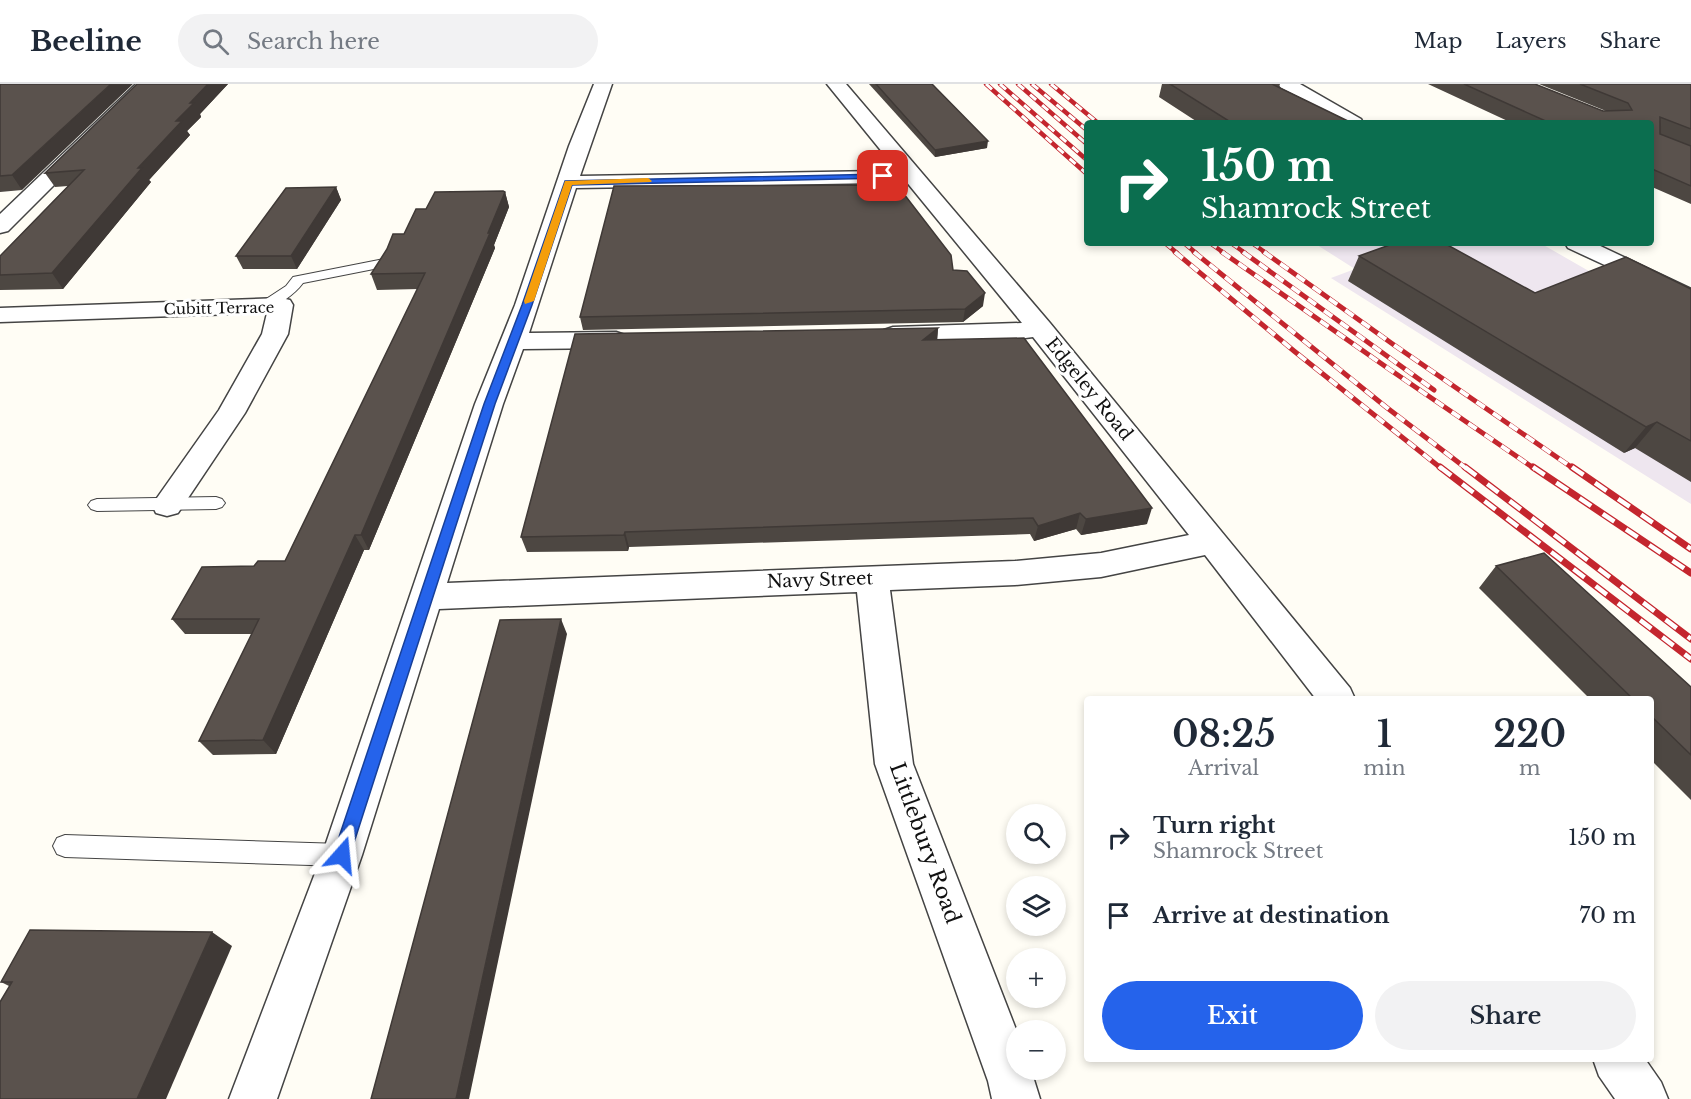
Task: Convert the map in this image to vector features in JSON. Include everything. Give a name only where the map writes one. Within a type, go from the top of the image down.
[{"type":"street","points":[[0,226],[9,208],[146,84]]},
{"type":"street","points":[[253,1099],[342,855],[489,404],[514,341],[579,146],[603,84]]},
{"type":"street","name":"Edgeley Road","points":[[836,84],[1041,328],[1335,696]]},
{"type":"street","points":[[1287,84],[1349,120]]},
{"type":"street","points":[[568,182],[873,177],[909,172]]},
{"type":"street","points":[[1582,246],[1691,298]]},
{"type":"street","name":"Cubitt Terrace","points":[[0,315],[281,304],[275,334],[231,413],[167,505]]},
{"type":"street","points":[[867,335],[1011,332],[1041,328]]},
{"type":"street","points":[[514,341],[641,340]]},
{"type":"street","name":"Navy Street","points":[[427,597],[1015,573],[1101,565],[1211,542]]},
{"type":"street","name":"Littlebury Road","points":[[872,578],[894,764],[970,964],[1012,1081],[1016,1099]]},
{"type":"street","points":[[1618,1062],[1644,1099]]},
{"type":"lane","points":[[264,305],[291,289],[298,280],[384,263]]},
{"type":"lane","points":[[97,505],[216,503]]},
{"type":"lane","points":[[65,846],[342,855]]},
{"type":"shaded area","points":[[1319,246],[1545,246],[1608,282],[1691,322],[1691,504],[1331,278],[1355,269]]},
{"type":"building","points":[[0,84],[111,84],[12,175],[0,176]]},
{"type":"building","points":[[137,84],[208,84],[190,103],[194,103],[176,121],[182,121],[138,168],[142,168],[52,273],[0,275],[0,256],[84,170],[45,173]]},
{"type":"building","points":[[876,84],[932,84],[988,141],[935,150]]},
{"type":"building","points":[[1170,84],[1272,84],[1346,120],[1227,120]]},
{"type":"building","points":[[1464,84],[1535,84],[1603,111],[1632,110],[1628,103],[1580,84],[1691,84],[1691,129],[1660,117],[1660,134],[1691,146],[1691,186],[1654,170],[1654,120],[1543,120]]},
{"type":"building","points":[[897,185],[951,255],[953,270],[967,271],[985,293],[965,309],[580,317],[614,186]]},
{"type":"building","points":[[336,187],[291,256],[236,256],[286,188]]},
{"type":"building","points":[[435,192],[505,192],[488,233],[490,233],[361,535],[355,535],[263,740],[199,741],[259,619],[172,619],[202,567],[254,566],[258,561],[285,561],[425,273],[371,274],[387,249],[393,234],[404,234],[416,209],[426,209]]},
{"type":"building","points":[[1387,246],[1449,246],[1535,293],[1626,257],[1691,289],[1691,441],[1657,422],[1646,427],[1359,256]]},
{"type":"building","points":[[938,328],[923,340],[1024,338],[1152,508],[1086,519],[1080,513],[1038,526],[1033,518],[625,532],[624,535],[521,537],[575,334]]},
{"type":"building","points":[[1544,553],[1691,687],[1691,755],[1654,719],[1654,696],[1630,696],[1496,566]]},
{"type":"building","points":[[561,619],[456,1099],[371,1099],[500,620]]},
{"type":"building","points":[[30,930],[212,932],[137,1099],[0,1099],[0,1002],[12,982],[1,982]]},
{"type":"railway","points":[[986,84],[1084,171]]},
{"type":"railway","points":[[1000,84],[1084,158]]},
{"type":"railway","points":[[1018,84],[1084,142]]},
{"type":"railway","points":[[1032,84],[1084,128]]},
{"type":"railway","points":[[1051,84],[1094,120]]},
{"type":"railway","points":[[1169,246],[1177,253]]},
{"type":"railway","points":[[1188,246],[1196,253]]},
{"type":"railway","points":[[1214,246],[1224,253]]},
{"type":"railway","points":[[1235,246],[1245,253]]},
{"type":"railway","points":[[1256,246],[1266,253]]},
{"type":"railway","points":[[1175,252],[1442,469]]},
{"type":"railway","points":[[1194,252],[1386,407],[1467,469]]},
{"type":"railway","points":[[1222,252],[1535,469]]},
{"type":"railway","points":[[1243,252],[1434,390]]},
{"type":"railway","points":[[1264,252],[1574,469]]},
{"type":"railway","points":[[1440,467],[1691,659]]},
{"type":"railway","points":[[1465,467],[1691,639]]},
{"type":"railway","points":[[1533,467],[1691,573]]},
{"type":"railway","points":[[1572,467],[1691,549]]},
{"type":"slow traffic","points":[[529,301],[568,182],[648,181]]},
{"type":"route","points":[[342,855],[489,404],[527,305],[568,182],[883,176]]}]
